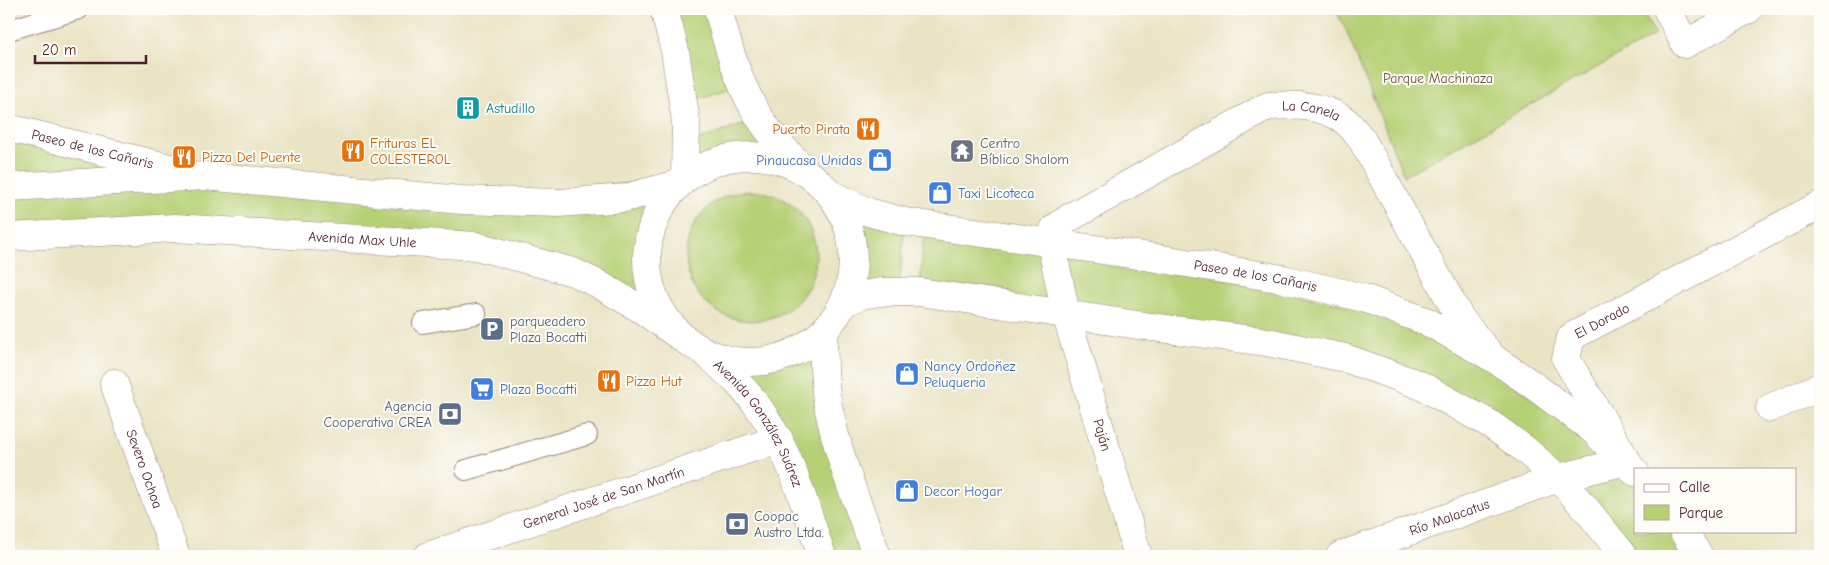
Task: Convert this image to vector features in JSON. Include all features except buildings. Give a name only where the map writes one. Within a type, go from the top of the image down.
[{"type":"main road","points":[[664,9],[675,51],[686,122],[682,182]]},
{"type":"main road","points":[[718,9],[732,62],[760,119],[773,136],[820,185],[846,222],[853,252],[850,282],[843,303],[834,319],[823,332],[796,352],[772,360],[745,363],[717,358],[698,348],[674,329],[660,311],[652,291],[647,268],[649,238],[662,206],[682,182],[704,166],[727,158],[742,156],[768,157],[789,164],[820,185]]},
{"type":"main road","points":[[1667,9],[1685,44],[1749,9]]},
{"type":"main road","name":"La Canela","points":[[1051,243],[1054,229],[1069,218],[1268,106],[1300,105],[1320,109],[1345,120],[1362,140],[1460,318],[1493,358]]},
{"type":"main road","name":"Paseo de los Cañaris","points":[[9,128],[205,176]]},
{"type":"main road","points":[[9,187],[205,176],[461,200],[558,203],[626,198],[682,182]]},
{"type":"main road","name":"Paseo de los Cañaris","points":[[820,185],[868,212],[905,222],[1283,279],[1364,298],[1428,322],[1493,358],[1592,429],[1631,467]]},
{"type":"main road","name":"El Dorado","points":[[1631,467],[1566,359],[1571,337],[1820,205]]},
{"type":"main road","name":"Avenida Max Uhle","points":[[9,237],[174,228],[476,246],[573,272],[641,309],[698,348]]},
{"type":"main road","points":[[1051,243],[1066,314]]},
{"type":"main road","points":[[843,303],[862,295],[899,291],[1267,342],[1345,358],[1420,385],[1490,424],[1523,448],[1558,478],[1624,556]]},
{"type":"main road","name":"Paján","points":[[1066,314],[1138,556]]},
{"type":"main road","points":[[823,332],[827,404],[838,449],[877,556]]},
{"type":"main road","name":"Avenida González Suárez","points":[[698,348],[738,384],[760,409],[779,439],[790,464],[822,556]]},
{"type":"main road","name":"Severo Ochoa","points":[[114,382],[176,556]]},
{"type":"main road","points":[[1770,408],[1820,387]]},
{"type":"main road","name":"General José de San Martín","points":[[428,556],[779,439]]},
{"type":"main road","points":[[1558,478],[1631,467]]},
{"type":"main road","name":"Río Malacatus","points":[[1340,556],[1558,478]]},
{"type":"main road","points":[[1684,532],[1699,556]]},
{"type":"lane","points":[[9,30],[79,9]]},
{"type":"lane","points":[[423,322],[476,314]]},
{"type":"lane","points":[[466,470],[587,435]]},
{"type":"green space","points":[[664,9],[718,9],[742,84],[684,104]]},
{"type":"green space","name":"Parque Machinaza","points":[[1335,9],[1642,9],[1655,35],[1404,176],[1346,30]]},
{"type":"green space","points":[[760,119],[789,164],[770,157],[743,156],[720,161],[699,170],[681,183],[666,201],[655,221],[649,243],[647,267],[652,290],[660,311],[641,309],[476,246],[9,237],[9,187],[205,176],[461,200],[685,178],[687,144]]},
{"type":"green space","points":[[9,138],[136,171],[9,174]]},
{"type":"green space","points":[[751,191],[764,192],[776,196],[797,210],[811,231],[815,243],[815,269],[811,281],[797,302],[776,316],[764,320],[751,321],[738,320],[726,316],[705,302],[691,281],[687,269],[686,256],[687,243],[691,231],[705,210],[726,196],[738,192]]},
{"type":"green space","points":[[830,194],[905,222],[899,291],[843,303],[851,273],[851,242],[844,218]]},
{"type":"green space","points":[[924,225],[1051,243],[1428,322],[1634,471],[1634,532],[1684,532],[1699,556],[1624,556],[1523,448],[1345,358],[920,292]]},
{"type":"green space","points":[[810,343],[877,556],[821,556],[790,463],[717,358],[765,361],[787,355]]},
{"type":"place","name":"Astudillo","points":[[468,108]]},
{"type":"place","name":"Puerto Pirata","points":[[868,129]]},
{"type":"place","name":"Frituras EL COLESTEROL","points":[[353,151]]},
{"type":"place","name":"Centro Bíblico Shalom","points":[[962,151]]},
{"type":"place","name":"Pizza Del Puente","points":[[184,157]]},
{"type":"place","name":"Pinaucasa Unidas","points":[[880,160]]},
{"type":"place","name":"Taxi Licoteca","points":[[940,193]]},
{"type":"place","name":"parqueadero Plaza Bocatti","points":[[492,329]]},
{"type":"place","name":"Nancy Ordoñez Peluqueria","points":[[907,374]]},
{"type":"place","name":"Pizza Hut","points":[[609,381]]},
{"type":"place","name":"Plaza Bocatti","points":[[482,389]]},
{"type":"place","name":"Agencia Cooperativa CREA","points":[[450,414]]},
{"type":"place","name":"Decor Hogar","points":[[907,491]]},
{"type":"place","name":"Coopac Austro Ltda.","points":[[737,524]]}]
